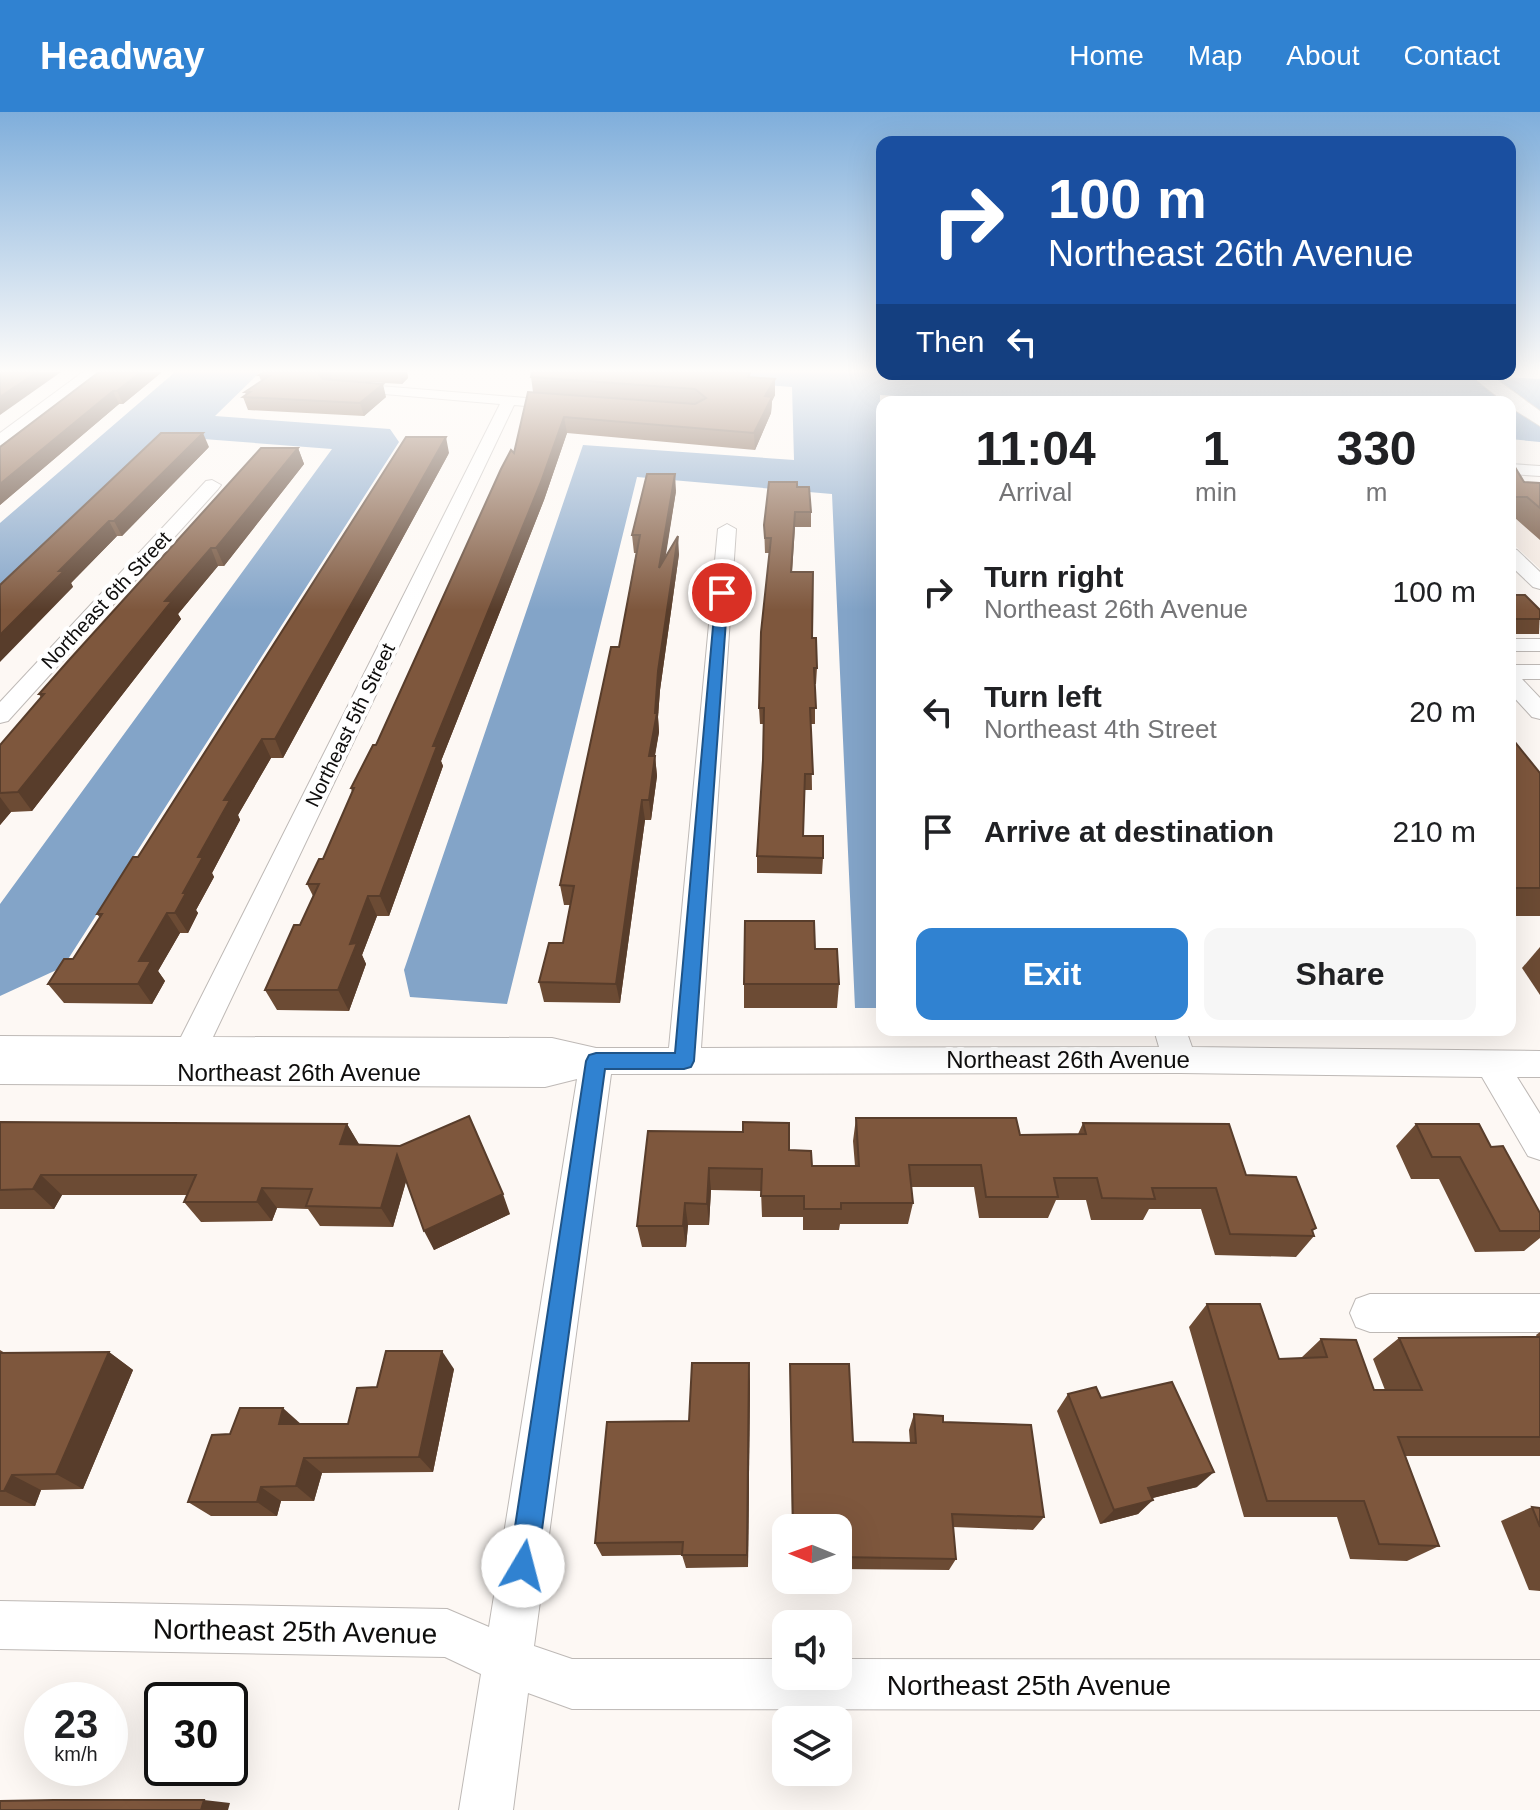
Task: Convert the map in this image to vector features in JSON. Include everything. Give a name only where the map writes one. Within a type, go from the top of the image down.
[{"type":"street","name":"Northeast 5th Street","points":[[191,1049],[484,451]]},
{"type":"street","points":[[1516,478],[1540,471]]},
{"type":"street","points":[[1516,481],[1540,487]]},
{"type":"street","name":"Northeast 6th Street","points":[[0,716],[212,485]]},
{"type":"street","points":[[684,1061],[727,529]]},
{"type":"street","points":[[1516,565],[1540,583]]},
{"type":"street","points":[[1516,645],[1540,645]]},
{"type":"street","points":[[1516,672],[1540,672]]},
{"type":"street","points":[[1516,684],[1536,702]]},
{"type":"street","name":"Northeast 26th Avenue","points":[[0,1049],[552,1051],[596,1061],[684,1061],[1175,1045],[1492,1065],[1540,1064]]},
{"type":"street","name":"Northeast 26th Avenue","points":[[0,1071],[545,1073],[596,1061]]},
{"type":"street","points":[[486,1810],[596,1061]]},
{"type":"street","points":[[1492,1065],[1540,1145]]},
{"type":"street","points":[[1370,1313],[1540,1313]]},
{"type":"street","name":"Northeast 25th Avenue","points":[[0,1625],[447,1633],[509,1661],[572,1684],[1540,1685]]},
{"type":"shaded area","points":[[1516,493],[1540,494],[1540,569],[1516,547]]},
{"type":"water","points":[[83,451],[148,451],[0,589],[0,523]]},
{"type":"water","points":[[330,451],[393,451],[63,967],[0,996],[0,904]]},
{"type":"water","points":[[581,451],[671,451],[794,460],[794,451],[876,451],[876,1008],[855,1008],[832,494],[637,477],[507,1004],[410,997],[404,970]]},
{"type":"building","points":[[0,451],[40,451],[0,484]]},
{"type":"building","points":[[142,451],[185,451],[114,521],[109,521],[0,635],[0,585]]},
{"type":"building","points":[[258,451],[295,451],[216,548],[211,548],[165,601],[172,601],[18,792],[0,793],[0,745],[44,694],[39,694]]},
{"type":"building","points":[[397,451],[438,451],[275,739],[262,739],[224,800],[230,800],[198,857],[203,857],[183,893],[186,893],[175,913],[167,913],[139,961],[151,961],[138,984],[48,984],[64,959],[73,959],[133,857],[138,857]]},
{"type":"building","points":[[510,451],[552,451],[433,746],[437,746],[380,896],[368,896],[350,944],[357,943],[338,990],[265,990],[294,925],[300,925],[319,884],[307,884],[319,859],[323,859],[354,788],[351,788],[373,745],[376,745],[501,469]]},
{"type":"building","points":[[1516,469],[1524,482],[1540,483],[1540,508],[1527,497],[1516,497]]},
{"type":"building","points":[[647,474],[675,474],[659,568],[678,536],[658,671],[657,713],[649,756],[655,756],[649,800],[642,800],[616,984],[539,982],[549,943],[563,943],[574,886],[560,885],[611,647],[619,647],[640,535],[632,535]]},
{"type":"building","points":[[769,482],[797,482],[797,487],[809,487],[811,512],[795,512],[791,572],[813,572],[812,638],[816,638],[816,708],[810,708],[813,774],[805,774],[803,836],[823,836],[823,858],[757,856],[764,708],[759,708],[761,632],[771,538],[765,538],[764,525]]},
{"type":"building","points":[[1516,595],[1525,595],[1540,610],[1540,619],[1516,619]]},
{"type":"building","points":[[1516,743],[1540,773],[1540,888],[1516,888]]},
{"type":"building","points":[[745,921],[814,921],[815,949],[837,949],[839,984],[744,984]]},
{"type":"building","points":[[469,1116],[503,1194],[424,1231],[397,1155],[381,1208],[306,1206],[312,1189],[262,1188],[257,1202],[184,1202],[196,1175],[41,1175],[33,1189],[0,1190],[0,1122],[347,1124],[340,1144],[400,1146]]},
{"type":"building","points":[[856,1118],[1016,1118],[1020,1135],[1086,1134],[1083,1123],[1229,1124],[1246,1175],[1296,1177],[1316,1228],[1312,1230],[1314,1236],[1230,1234],[1216,1188],[1152,1188],[1155,1199],[1102,1198],[1097,1178],[1054,1178],[1058,1197],[986,1197],[981,1165],[909,1165],[913,1203],[841,1203],[841,1209],[804,1209],[804,1196],[761,1196],[762,1169],[709,1168],[707,1204],[685,1203],[683,1226],[637,1226],[648,1131],[743,1132],[743,1122],[789,1123],[789,1150],[811,1151],[812,1166],[859,1166]]},
{"type":"building","points":[[1416,1124],[1479,1124],[1491,1147],[1503,1146],[1540,1213],[1540,1231],[1500,1231],[1460,1157],[1432,1157]]},
{"type":"building","points":[[1207,1304],[1260,1304],[1279,1359],[1327,1357],[1321,1339],[1356,1340],[1374,1390],[1422,1390],[1399,1338],[1540,1337],[1540,1437],[1398,1437],[1439,1546],[1379,1544],[1364,1501],[1267,1501]]},
{"type":"building","points":[[386,1351],[442,1351],[419,1457],[304,1458],[296,1486],[261,1487],[257,1502],[188,1502],[212,1435],[230,1434],[240,1408],[283,1408],[279,1424],[348,1424],[357,1388],[377,1387]]},
{"type":"building","points":[[109,1352],[56,1474],[12,1475],[4,1491],[0,1491],[0,1353]]},
{"type":"building","points":[[692,1363],[749,1363],[747,1555],[682,1555],[683,1542],[595,1543],[607,1422],[689,1421]]},
{"type":"building","points":[[790,1364],[849,1364],[853,1442],[916,1443],[914,1414],[943,1416],[943,1422],[1031,1425],[1044,1517],[952,1514],[956,1559],[852,1557],[852,1514],[793,1514]]},
{"type":"building","points":[[1172,1382],[1214,1472],[1148,1488],[1153,1500],[1114,1510],[1068,1394],[1096,1387],[1101,1398]]},
{"type":"building","points":[[1532,1507],[1540,1508],[1540,1527]]},
{"type":"building","points":[[204,1800],[201,1810],[0,1810],[0,1801]]},
{"type":"route","points":[[523,1566],[596,1061],[684,1061],[722,593]]}]
